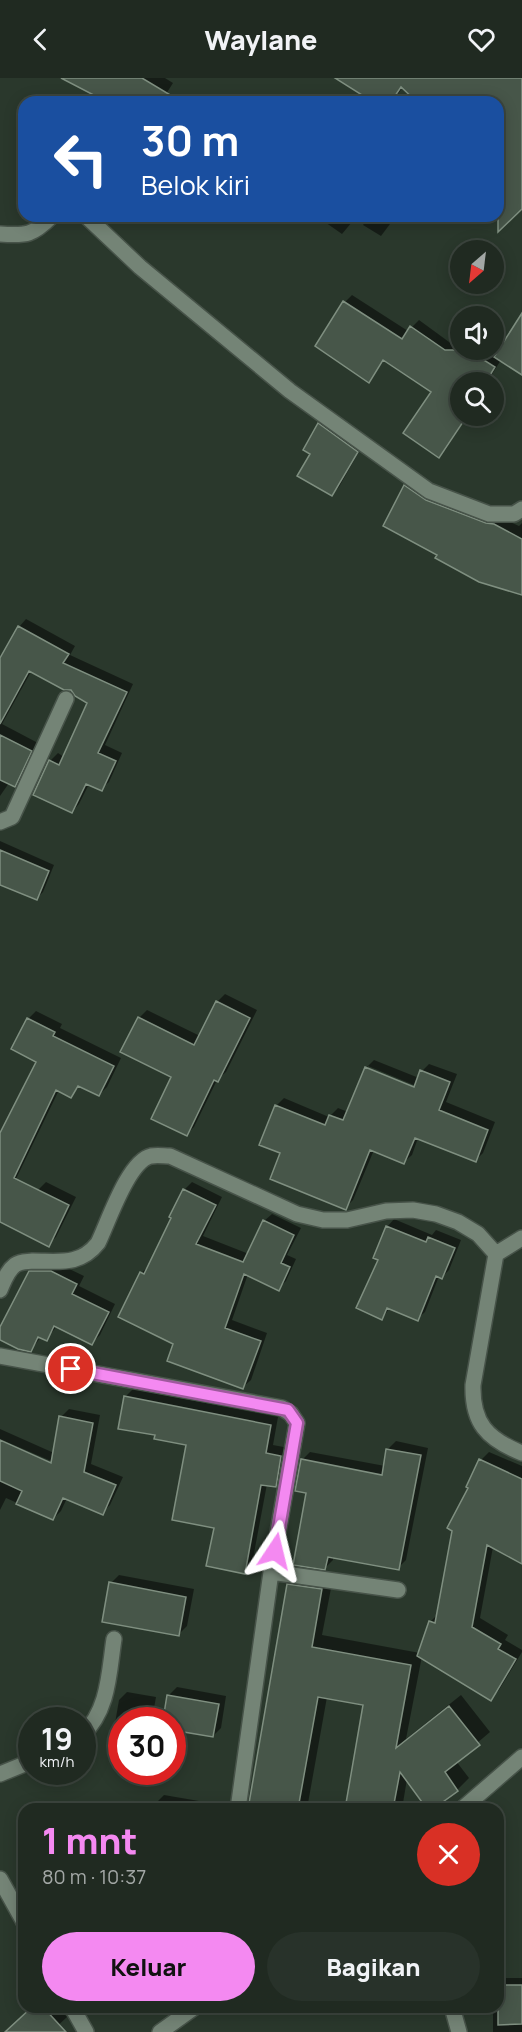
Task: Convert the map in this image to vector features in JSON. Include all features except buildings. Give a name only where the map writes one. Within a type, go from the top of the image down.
[{"type":"street","points":[[0,234],[19,236],[36,231],[46,222]]},
{"type":"street","points":[[92,222],[140,267],[290,391],[429,491],[489,514],[514,514],[522,509]]},
{"type":"street","points":[[0,822],[12,817],[66,699]]},
{"type":"street","points":[[0,1290],[13,1267],[22,1262],[74,1261],[92,1252],[128,1179],[136,1166],[150,1156],[170,1156],[297,1214],[323,1220],[347,1220],[386,1211],[413,1210],[436,1214],[458,1222],[478,1234],[496,1254]]},
{"type":"street","points":[[522,1238],[496,1254],[473,1385],[476,1418],[501,1443],[522,1453]]},
{"type":"street","points":[[0,1356],[288,1410],[297,1423],[271,1572],[239,1803]]},
{"type":"street","points":[[271,1572],[399,1590]]},
{"type":"street","points":[[96,1717],[104,1700],[114,1639]]},
{"type":"street","points":[[469,1803],[522,1757]]},
{"type":"street","points":[[0,1774],[18,1767]]},
{"type":"street","points":[[0,1879],[18,1911]]},
{"type":"street","points":[[75,2013],[86,2032]]},
{"type":"street","points":[[160,2032],[187,2013]]},
{"type":"street","points":[[454,2013],[459,2032]]},
{"type":"route","points":[[71,1369],[288,1410],[297,1423],[275,1551]]}]
